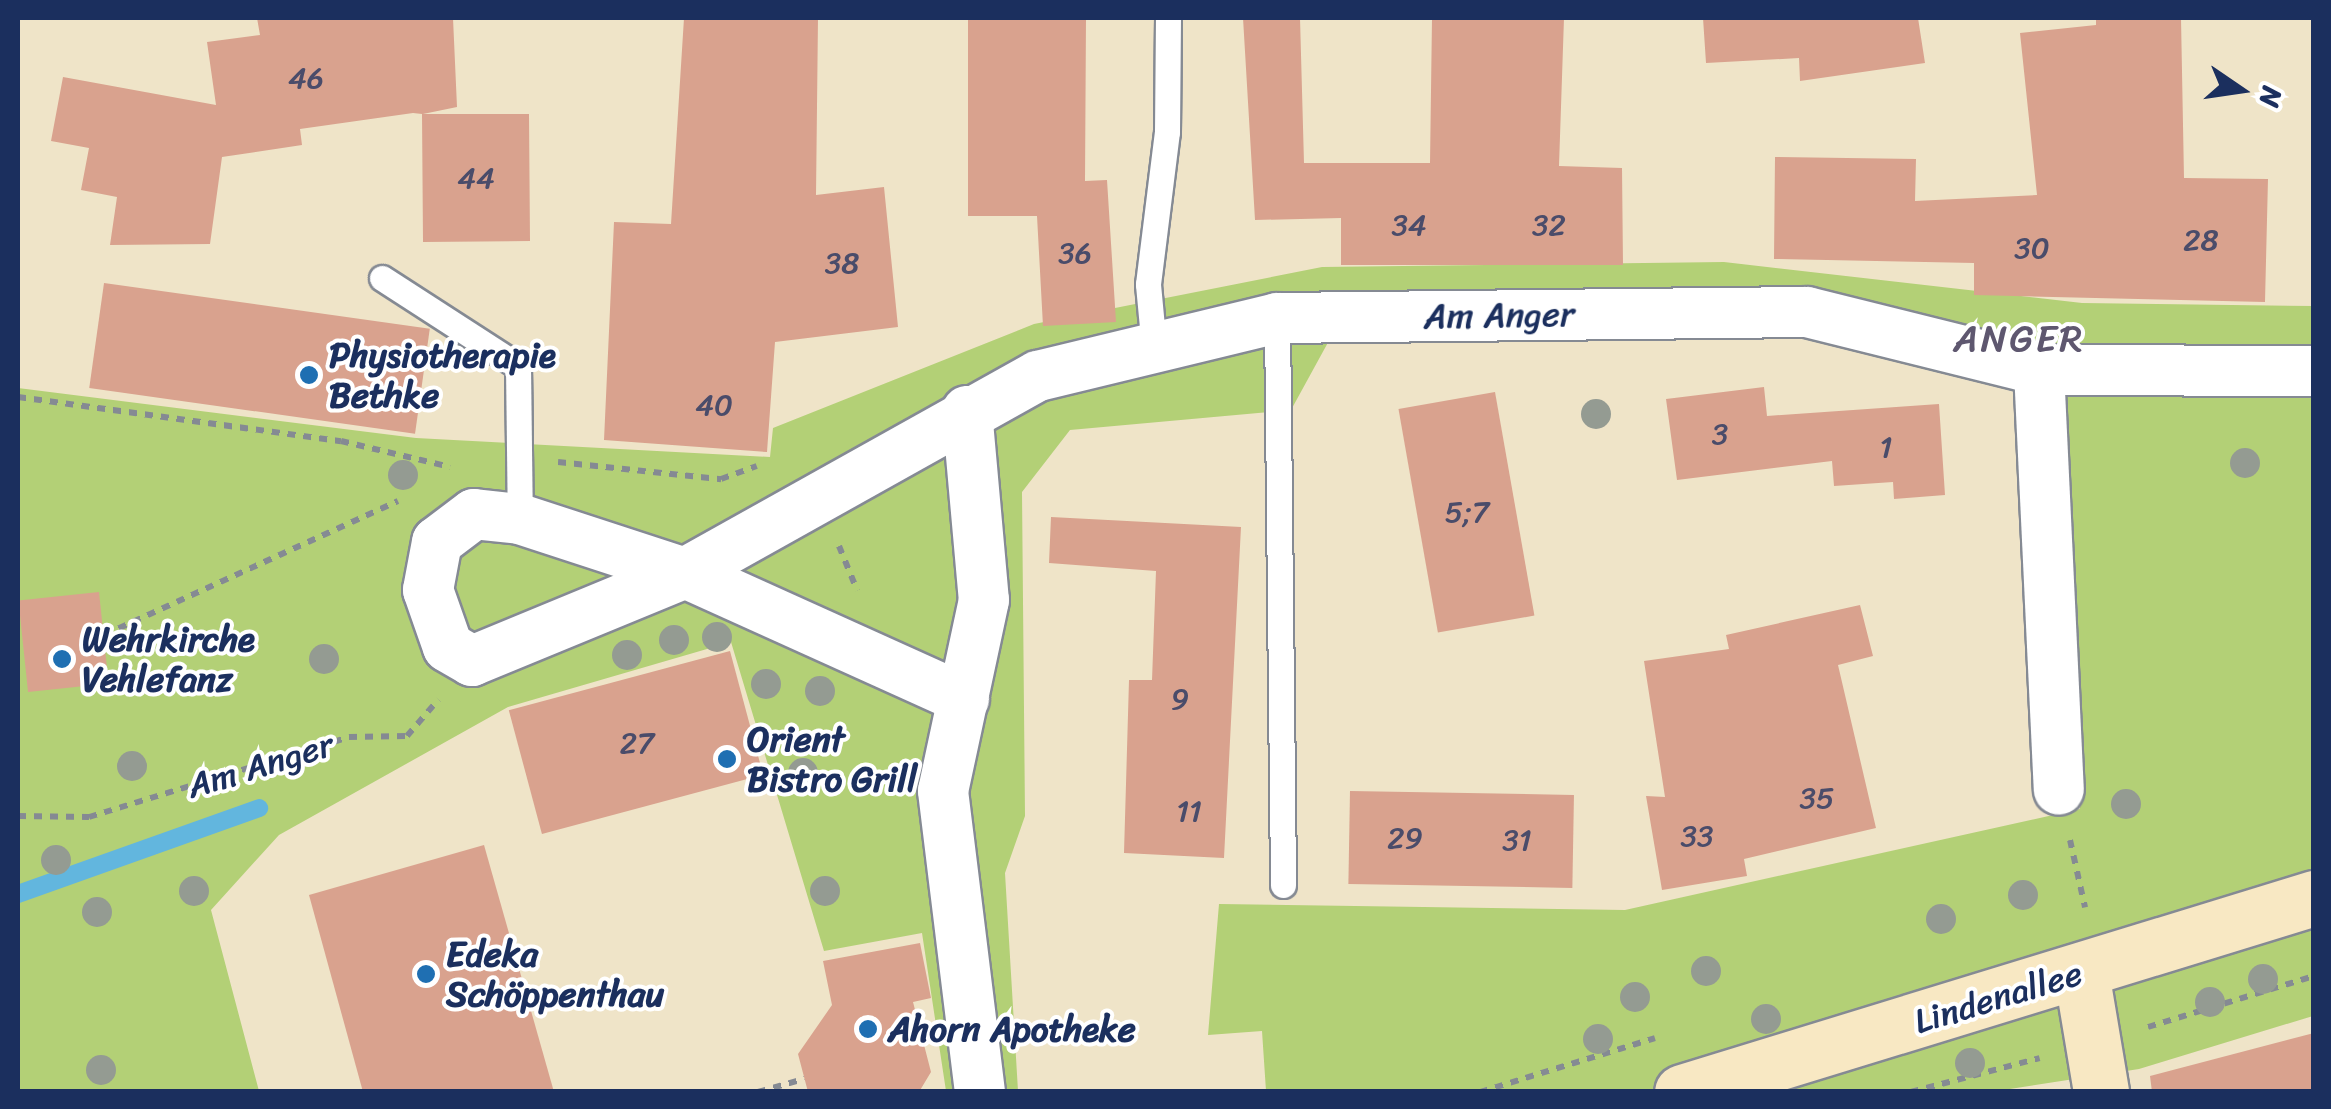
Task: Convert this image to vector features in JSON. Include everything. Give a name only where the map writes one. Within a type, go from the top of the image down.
[{"type":"main road","name":"Lindenallee","points":[[1682,1092],[2314,898]]},
{"type":"main road","points":[[2082,972],[2102,1092]]},
{"type":"street","name":"Am Anger","points":[[472,661],[685,573],[966,411],[1038,376],[1277,318],[1807,312],[2039,370],[2314,371]]},
{"type":"street","points":[[2039,370],[2059,790]]},
{"type":"street","points":[[966,411],[984,600],[942,791],[980,1092]]},
{"type":"street","points":[[472,661],[448,648],[428,590],[437,542],[474,514],[520,519],[685,573],[964,698]]},
{"type":"lane","points":[[1154,348],[1148,284],[1167,132],[1168,18]]},
{"type":"lane","points":[[382,278],[518,366],[520,519]]},
{"type":"lane","points":[[1277,318],[1283,885]]},
{"type":"path","points":[[18,397],[341,441],[466,470],[448,478]]},
{"type":"path","points":[[104,635],[411,495]]},
{"type":"path","name":"Am Anger","points":[[18,816],[89,817],[349,737],[407,736],[472,661]]},
{"type":"path","points":[[2059,790],[2085,907]]},
{"type":"path","points":[[758,1092],[804,1079]]},
{"type":"green space","points":[[1724,262],[2082,303],[2313,306],[2313,1016],[2139,1069],[1997,1091],[1266,1091],[1262,1031],[1208,1035],[1219,904],[1625,910],[2080,809],[2062,403],[1787,334],[1331,337],[1291,410],[1070,430],[1022,492],[1025,816],[1005,873],[1018,1091],[946,1091],[922,933],[824,951],[731,642],[508,707],[279,835],[211,910],[259,1091],[18,1091],[18,388],[416,438],[770,457],[773,428],[1034,324],[1322,267]]},
{"type":"building","points":[[257,18],[453,18],[457,107],[423,114],[529,114],[530,241],[423,242],[422,114],[413,113],[300,129],[302,145],[222,157],[210,244],[110,245],[117,197],[81,190],[89,148],[51,141],[63,77],[216,105],[207,42],[260,35]]},
{"type":"building","points":[[684,18],[818,18],[816,195],[884,187],[898,327],[775,342],[767,452],[604,440],[614,222],[671,224]]},
{"type":"building","points":[[968,18],[1086,18],[1085,181],[1107,180],[1116,322],[1043,326],[1037,216],[968,216]]},
{"type":"building","points":[[1243,18],[1300,18],[1304,163],[1430,163],[1432,18],[1564,18],[1559,166],[1622,168],[1623,265],[1341,265],[1341,218],[1255,220]]},
{"type":"building","points":[[1703,18],[1918,18],[1925,63],[1800,81],[1799,58],[1706,63]]},
{"type":"building","points":[[2096,18],[2181,18],[2184,178],[2268,179],[2265,302],[1974,295],[1974,263],[1774,259],[1775,157],[1916,159],[1915,201],[2037,195],[2020,33],[2096,25]]},
{"type":"building","points":[[104,283],[430,329],[415,434],[89,388]]},
{"type":"building","points":[[1764,387],[1767,416],[1939,404],[1945,495],[1894,499],[1893,482],[1834,486],[1832,461],[1677,480],[1666,399]]},
{"type":"building","points":[[1495,392],[1534,616],[1438,633],[1398,409]]},
{"type":"building","points":[[1051,517],[1241,527],[1224,858],[1124,853],[1129,680],[1152,680],[1156,571],[1049,563]]},
{"type":"building","name":"Wehrkirche Vehlefanz","points":[[99,592],[109,683],[28,692],[18,600]]},
{"type":"building","points":[[1860,605],[1873,656],[1838,665],[1876,828],[1744,859],[1747,876],[1662,890],[1646,796],[1665,797],[1644,661],[1729,649],[1726,635]]},
{"type":"building","points":[[730,651],[763,775],[542,834],[509,710]]},
{"type":"building","points":[[1350,791],[1574,795],[1572,888],[1348,884]]},
{"type":"building","name":"Edeka Schöppenthau","points":[[484,845],[554,1092],[363,1092],[309,895]]},
{"type":"building","name":"Ahorn Apotheke","points":[[920,943],[931,998],[913,1002],[931,1072],[919,1092],[808,1092],[798,1054],[832,1005],[823,961]]},
{"type":"building","points":[[2314,1033],[2314,1092],[2152,1092],[2150,1076]]},
{"type":"waterway","points":[[18,894],[259,808]]},
{"type":"place","name":"Physiotherapie Bethke","points":[[309,375]]},
{"type":"place","name":"Wehrkirche Vehlefanz","points":[[62,659]]},
{"type":"place","name":"Orient Bistro Grill","points":[[727,759]]},
{"type":"place","name":"Edeka Schöppenthau","points":[[426,974]]},
{"type":"place","name":"Ahorn Apotheke","points":[[868,1029]]},
{"type":"district","name":"ANGER","points":[[2019,339]]}]
